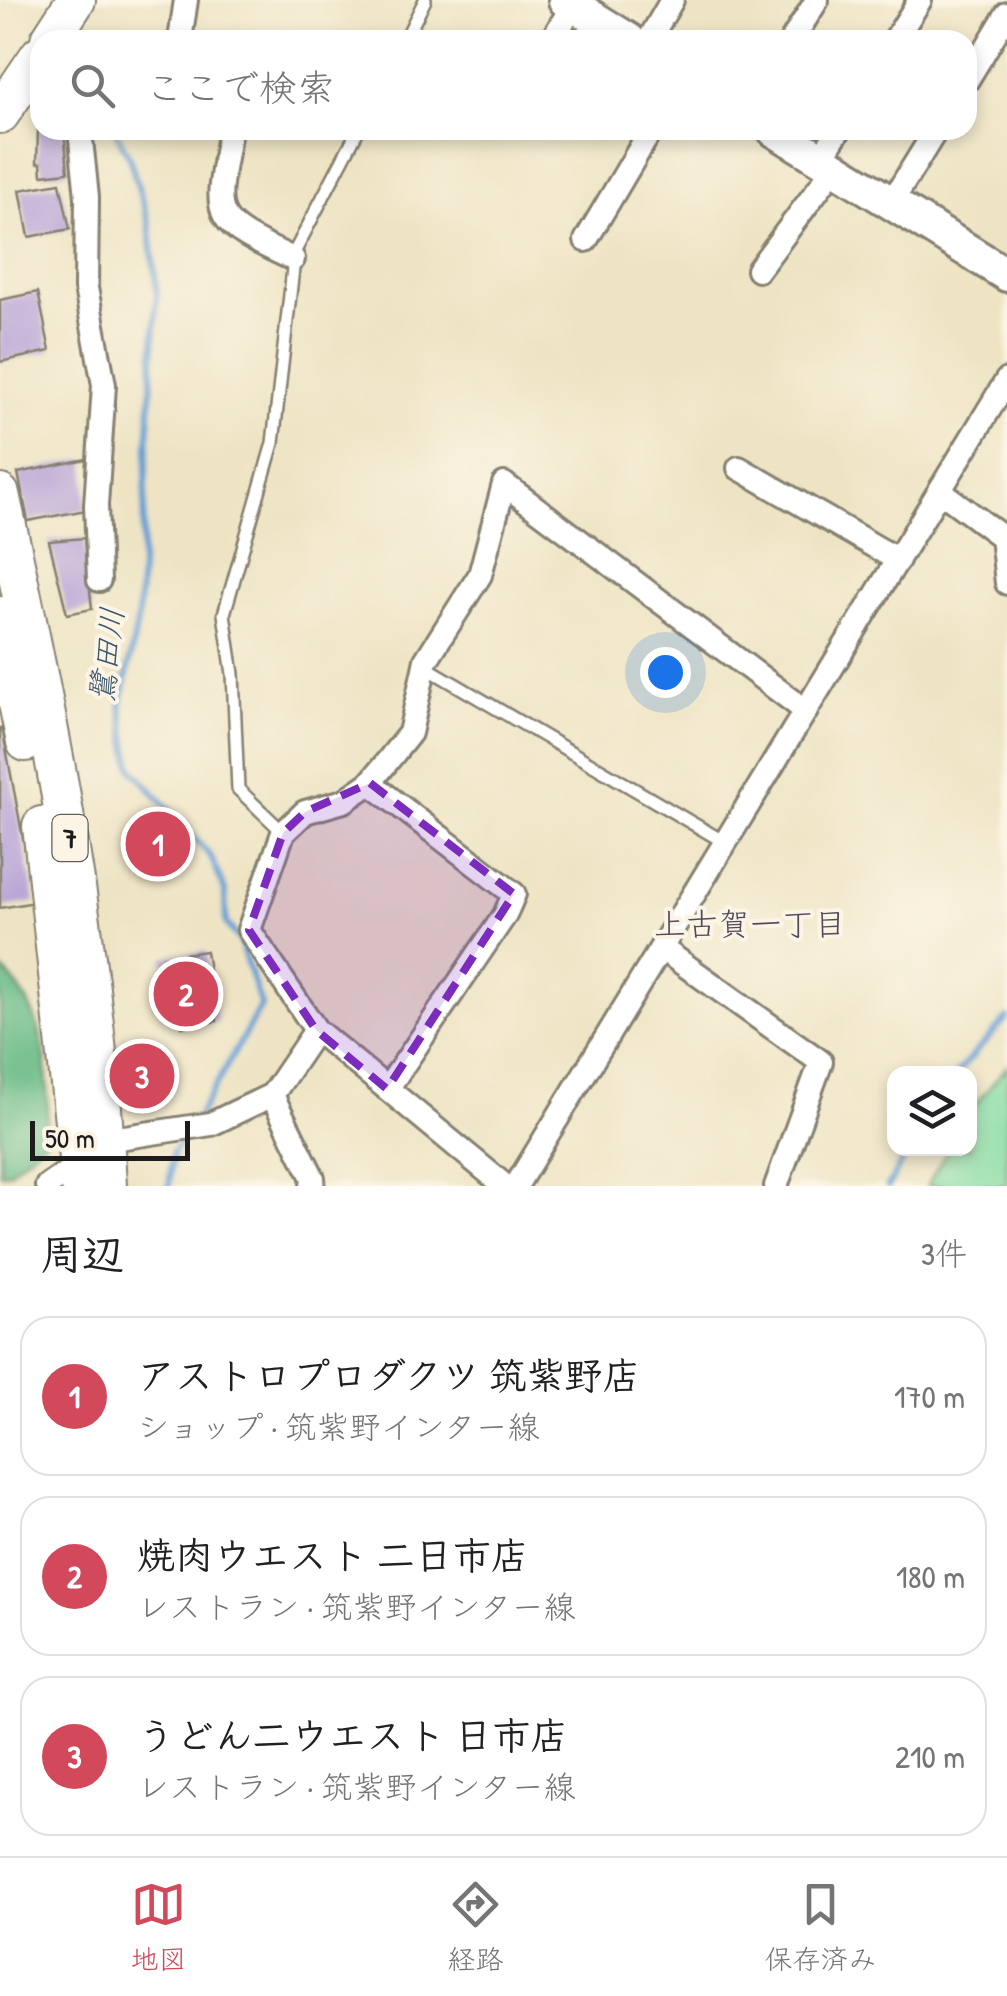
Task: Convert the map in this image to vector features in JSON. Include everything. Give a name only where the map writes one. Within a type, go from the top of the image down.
[{"type":"main road","points":[[57,30],[76,0]]},
{"type":"main road","points":[[0,114],[30,71]]},
{"type":"main road","name":"7","points":[[0,494],[68,830],[93,1169]]},
{"type":"main road","name":"7","points":[[0,616],[44,838],[93,1169]]},
{"type":"street","points":[[182,30],[186,0]]},
{"type":"street","points":[[655,30],[672,0]]},
{"type":"street","points":[[798,30],[818,0]]},
{"type":"street","points":[[901,30],[920,0]]},
{"type":"street","points":[[977,63],[1007,11],[998,0]]},
{"type":"street","points":[[556,30],[569,2],[613,30]]},
{"type":"street","points":[[81,140],[86,196],[86,288],[104,384],[96,505],[99,580]]},
{"type":"street","points":[[228,140],[219,193],[221,215],[235,231],[293,259]]},
{"type":"street","points":[[586,240],[645,140]]},
{"type":"street","points":[[790,140],[1007,275]]},
{"type":"street","points":[[758,270],[827,164],[835,140]]},
{"type":"street","points":[[891,203],[930,140]]},
{"type":"street","points":[[516,1186],[1007,380]]},
{"type":"street","points":[[740,468],[898,560]]},
{"type":"street","points":[[504,1186],[316,1030],[249,930],[284,832],[306,812],[344,801],[370,783],[410,733],[424,666],[480,575],[504,484],[806,711]]},
{"type":"street","points":[[940,491],[1002,537],[1007,582]]},
{"type":"street","points":[[370,783],[514,894],[506,915],[387,1089]]},
{"type":"street","points":[[661,948],[821,1062],[776,1186]]},
{"type":"street","points":[[47,1186],[211,1124],[272,1096],[316,1030]]},
{"type":"street","points":[[272,1096],[311,1178],[291,1186]]},
{"type":"lane","points":[[410,30],[426,0]]},
{"type":"lane","points":[[284,832],[238,789],[233,674],[224,614],[273,444],[293,259],[353,140]]},
{"type":"lane","points":[[424,666],[726,843]]},
{"type":"highlighted area","points":[[370,783],[514,894],[387,1089],[316,1030],[249,930],[283,833],[305,812]]},
{"type":"green space","points":[[0,967],[29,1004],[38,1025],[48,1092],[46,1140],[9,1172],[0,1174]]},
{"type":"green space","points":[[1007,1066],[1007,1186],[927,1186],[944,1156],[977,1156],[977,1102]]},
{"type":"building","points":[[38,140],[65,140],[68,172],[42,175],[41,163],[37,163]]},
{"type":"building","points":[[60,183],[70,229],[29,237],[20,190]]},
{"type":"building","points":[[38,292],[50,351],[0,362],[0,300]]},
{"type":"building","points":[[86,459],[86,510],[28,521],[18,473]]},
{"type":"building","points":[[84,538],[92,609],[67,614],[49,541]]},
{"type":"building","points":[[0,728],[35,902],[0,908]]},
{"type":"building","points":[[173,818],[180,865],[142,870],[135,824]]},
{"type":"building","points":[[206,951],[217,1021],[182,1027],[179,1010],[162,1012],[157,979],[166,974],[163,957]]},
{"type":"building","points":[[151,1055],[155,1094],[132,1096],[127,1059]]},
{"type":"waterway","name":"鷺田川","points":[[120,140],[149,223],[157,292],[138,617],[121,706],[132,768],[211,857],[225,891],[226,924],[239,939],[261,1006],[197,1118]]},
{"type":"waterway","points":[[963,1066],[1007,1018]]},
{"type":"waterway","name":"鷺田川","points":[[169,1186],[173,1152],[184,1136]]},
{"type":"waterway","points":[[888,1186],[905,1156]]},
{"type":"place","name":"アストロプロダクツ 筑紫野店","points":[[158,844]]},
{"type":"place","name":"焼肉ウエスト 二日市店","points":[[186,994]]},
{"type":"place","name":"うどん二ウエスト 日市店","points":[[142,1076]]},
{"type":"district","name":"上古賀一丁目","points":[[750,924]]}]
